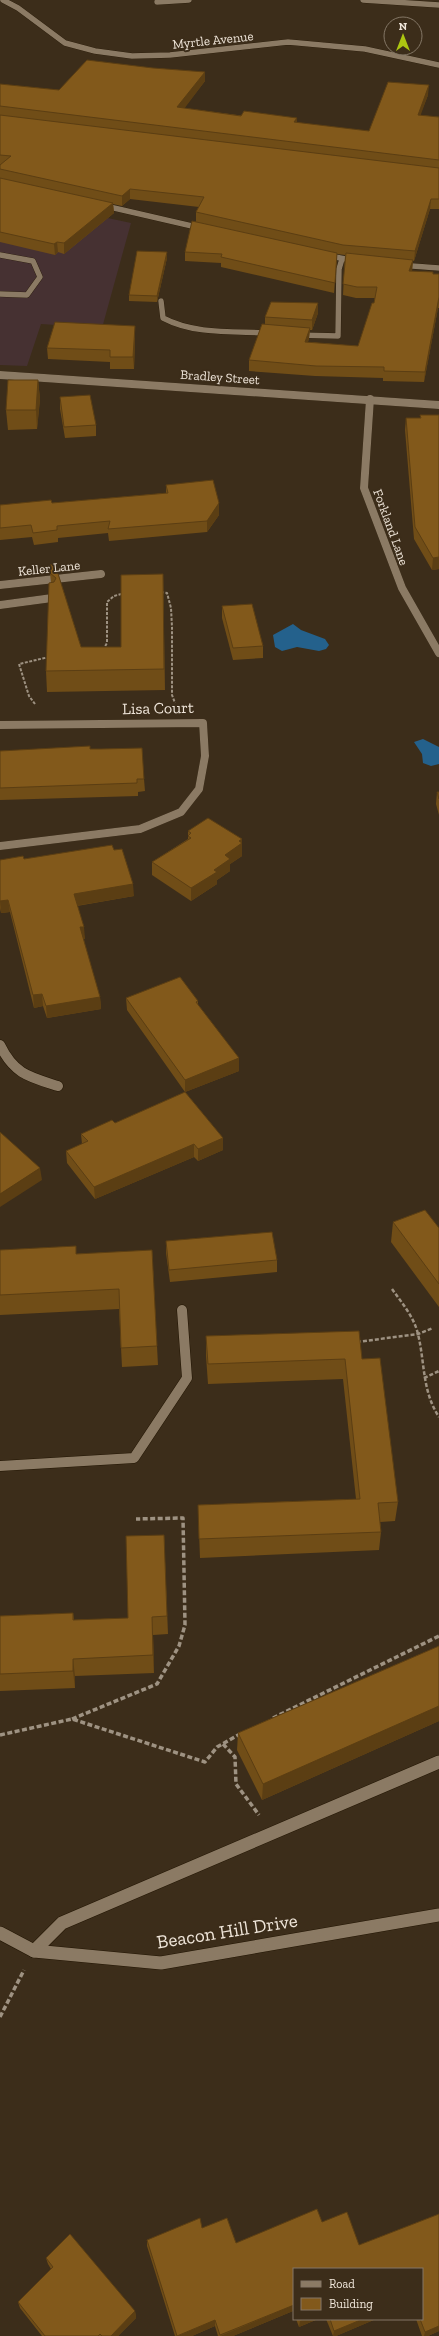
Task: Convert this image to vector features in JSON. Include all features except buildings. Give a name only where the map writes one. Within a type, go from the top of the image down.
[{"type":"street","name":"Myrtle Avenue","points":[[3,0],[18,8],[65,43],[95,51],[132,56],[170,55],[288,42],[364,49],[439,65]]},
{"type":"street","points":[[157,2],[189,0]]},
{"type":"street","points":[[363,0],[439,5]]},
{"type":"street","points":[[93,204],[215,231]]},
{"type":"street","points":[[320,254],[363,262]]},
{"type":"street","points":[[0,256],[33,261],[39,271],[40,277],[28,295],[0,294]]},
{"type":"street","points":[[289,334],[338,336],[338,269],[342,259]]},
{"type":"street","points":[[392,264],[439,268]]},
{"type":"street","points":[[162,301],[162,318],[171,324],[194,328],[281,334]]},
{"type":"street","name":"Bradley Street","points":[[0,375],[370,399],[439,405]]},
{"type":"street","name":"Forkland Lane","points":[[370,399],[364,488],[402,588],[439,653]]},
{"type":"street","name":"Keller Lane","points":[[0,585],[101,574]]},
{"type":"street","points":[[0,605],[52,598]]},
{"type":"street","name":"Lisa Court","points":[[0,725],[203,723],[205,756],[198,789],[181,812],[140,829],[0,846]]},
{"type":"street","points":[[0,1045],[7,1061],[16,1071],[58,1086]]},
{"type":"street","points":[[0,1466],[134,1458],[187,1378],[182,1310]]},
{"type":"street","points":[[34,1950],[62,1923],[439,1762]]},
{"type":"street","name":"Beacon Hill Drive","points":[[0,1933],[34,1950],[161,1963],[439,1915]]},
{"type":"path","points":[[155,592],[167,593],[171,608],[172,695],[175,704],[176,723]]},
{"type":"path","points":[[102,652],[106,643],[107,602],[114,596],[128,593]]},
{"type":"path","points":[[41,725],[42,713],[29,696],[19,664],[51,657]]},
{"type":"path","points":[[392,1289],[409,1315],[418,1334],[426,1393],[432,1408],[439,1417]]},
{"type":"path","points":[[356,1342],[418,1334],[433,1328]]},
{"type":"path","points":[[424,1378],[439,1371]]},
{"type":"path","points":[[0,1735],[72,1719],[157,1684],[179,1646],[185,1625],[183,1518],[136,1519]]},
{"type":"path","points":[[267,1721],[439,1636]]},
{"type":"path","points":[[72,1719],[205,1762],[217,1747],[246,1731]]},
{"type":"path","points":[[223,1744],[234,1757],[236,1784],[271,1834]]},
{"type":"path","points":[[0,2017],[34,1950]]},
{"type":"shaded area","points":[[0,195],[131,223],[102,328],[41,324],[27,366],[0,365]]},
{"type":"water","points":[[293,624],[301,630],[325,639],[329,645],[326,649],[319,651],[297,647],[282,651],[275,647],[273,635]]},
{"type":"water","points":[[423,739],[439,747],[439,764],[431,766],[423,763],[422,754],[414,742]]}]
